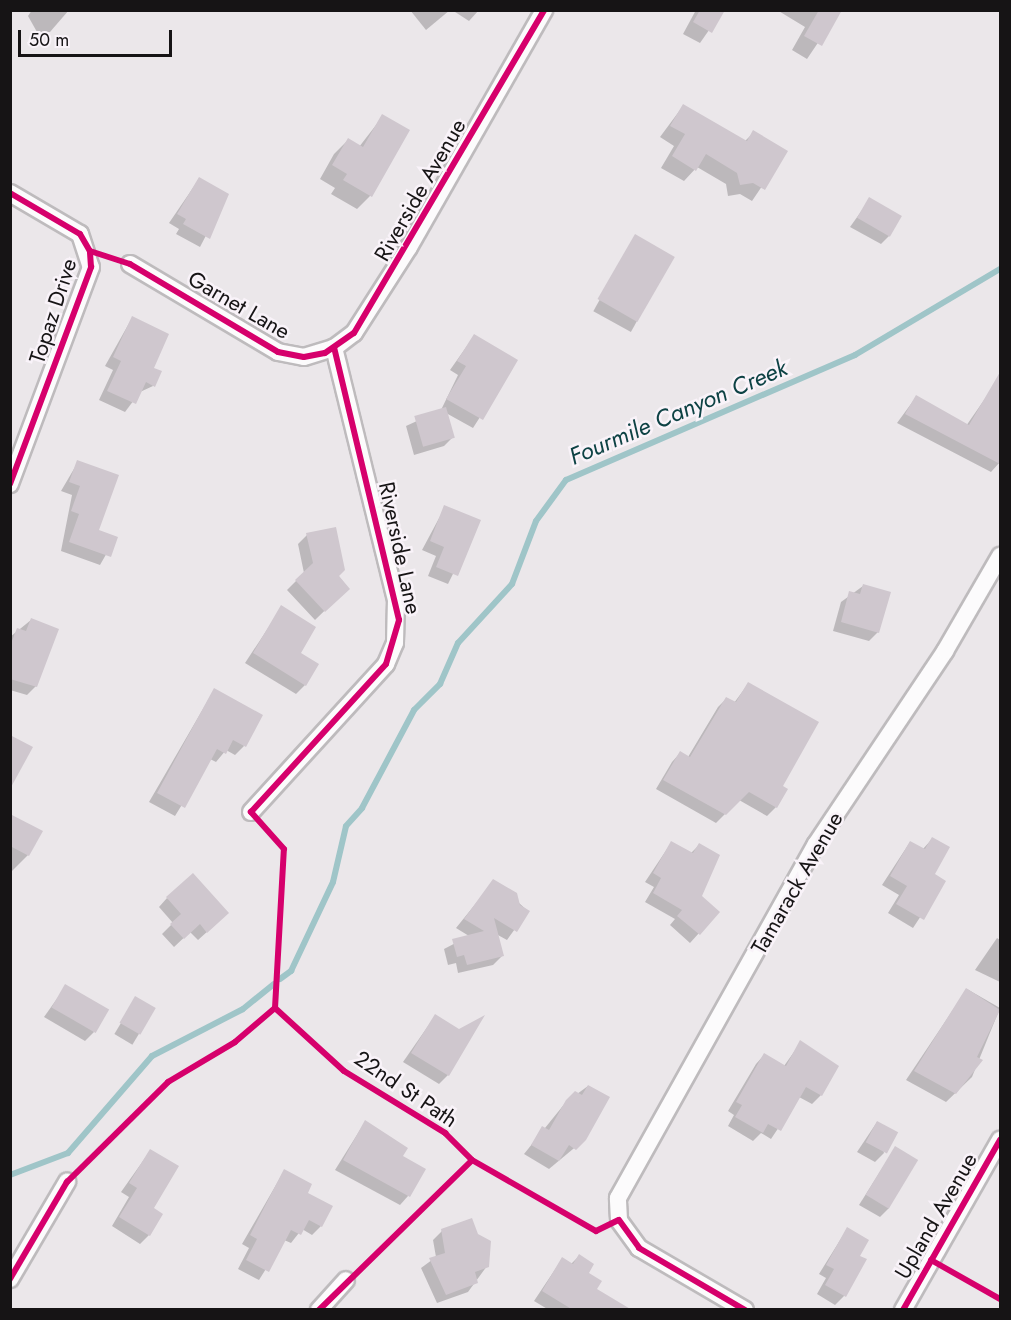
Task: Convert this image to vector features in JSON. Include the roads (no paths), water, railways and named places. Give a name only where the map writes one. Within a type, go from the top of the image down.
[{"type":"street","name":"Riverside Avenue","points":[[334,348],[354,333],[409,247],[544,10]]},
{"type":"street","name":"Topaz Drive","points":[[10,193],[80,234],[90,251],[91,267],[10,484]]},
{"type":"street","name":"Garnet Lane","points":[[130,264],[278,352],[304,357],[334,348]]},
{"type":"street","name":"Riverside Lane","points":[[251,812],[386,664],[395,643],[396,600],[334,348]]},
{"type":"street","name":"Tamarack Avenue","points":[[745,1310],[639,1248],[619,1220],[618,1198],[816,844],[945,651],[1000,556]]},
{"type":"street","name":"Upland Avenue","points":[[903,1310],[1000,1140]]},
{"type":"street","points":[[10,1279],[67,1182]]},
{"type":"street","points":[[319,1310],[346,1280]]},
{"type":"waterway","name":"Fourmile Canyon Creek","points":[[280,979],[291,971],[333,882],[346,826],[362,808],[414,710],[440,684],[458,643],[512,584],[536,521],[566,480],[855,355],[1000,269]]},
{"type":"waterway","name":"Fourmile Canyon Creek","points":[[10,1175],[68,1153],[152,1056],[243,1009],[274,984]]}]
